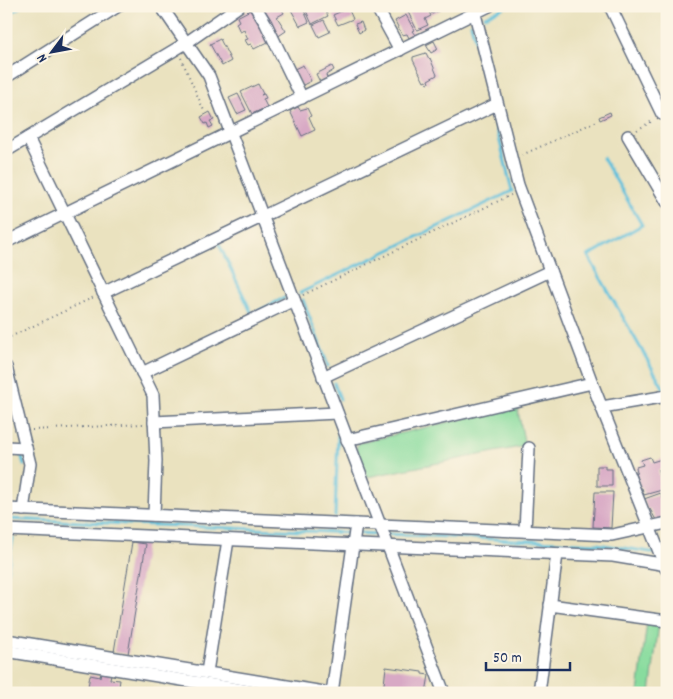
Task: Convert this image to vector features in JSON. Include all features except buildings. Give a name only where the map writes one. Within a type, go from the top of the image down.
[{"type":"street","points":[[6,77],[118,6]]},
{"type":"street","points":[[161,6],[181,46],[209,76],[232,132],[444,693]]},
{"type":"street","points":[[6,151],[181,46],[239,6]]},
{"type":"street","points":[[256,6],[302,98]]},
{"type":"street","points":[[376,6],[400,50]]},
{"type":"street","points":[[6,242],[400,50],[474,10],[489,6]]},
{"type":"street","points":[[610,6],[662,114]]},
{"type":"street","points":[[8,530],[228,540],[354,534],[383,535],[557,554],[613,556],[663,561],[592,382],[520,191],[474,10]]},
{"type":"street","points":[[103,293],[497,104]]},
{"type":"street","points":[[628,136],[667,202]]},
{"type":"street","points":[[28,138],[153,395],[156,461],[154,515]]},
{"type":"street","points":[[324,377],[550,271]]},
{"type":"street","points":[[142,373],[294,300]]},
{"type":"street","points":[[6,367],[30,464],[23,510]]},
{"type":"street","points":[[347,440],[592,382]]},
{"type":"street","points":[[602,407],[667,396]]},
{"type":"street","points":[[154,423],[337,414]]},
{"type":"street","points":[[6,447],[26,448]]},
{"type":"street","points":[[525,531],[529,448]]},
{"type":"street","points":[[6,509],[154,515],[354,534],[383,535],[525,531],[612,535],[667,523]]},
{"type":"street","points":[[6,652],[159,670],[207,672],[331,693],[354,534]]},
{"type":"street","points":[[207,672],[228,540]]},
{"type":"street","points":[[539,693],[557,554]]},
{"type":"street","points":[[550,605],[667,621]]},
{"type":"street","points":[[6,640],[159,670],[261,693]]},
{"type":"path","points":[[181,46],[205,113]]},
{"type":"path","points":[[628,136],[662,114]]},
{"type":"path","points":[[512,160],[597,121]]},
{"type":"path","points":[[294,300],[520,191]]},
{"type":"path","points":[[6,339],[103,293]]},
{"type":"path","points":[[23,430],[154,423]]},
{"type":"path","points":[[6,557],[8,530]]},
{"type":"green space","points":[[517,406],[525,446],[367,477],[356,448],[359,443]]},
{"type":"green space","points":[[647,622],[659,623],[650,693],[638,693]]},
{"type":"waterway","points":[[6,16],[21,6]]},
{"type":"waterway","points":[[485,16],[507,6]]},
{"type":"waterway","points":[[471,24],[490,101]]},
{"type":"waterway","points":[[300,293],[512,191],[493,113]]},
{"type":"waterway","points":[[603,158],[642,225],[588,256],[664,389]]},
{"type":"waterway","points":[[219,244],[252,314],[284,298]]},
{"type":"waterway","points":[[303,300],[328,366]]},
{"type":"waterway","points":[[334,383],[340,399]]},
{"type":"waterway","points":[[335,516],[338,436]]},
{"type":"waterway","points":[[19,453],[21,453],[24,465]]},
{"type":"waterway","points":[[6,519],[380,534]]},
{"type":"waterway","points":[[387,534],[597,544],[657,553]]},
{"type":"waterway","points":[[6,579],[13,538]]}]
